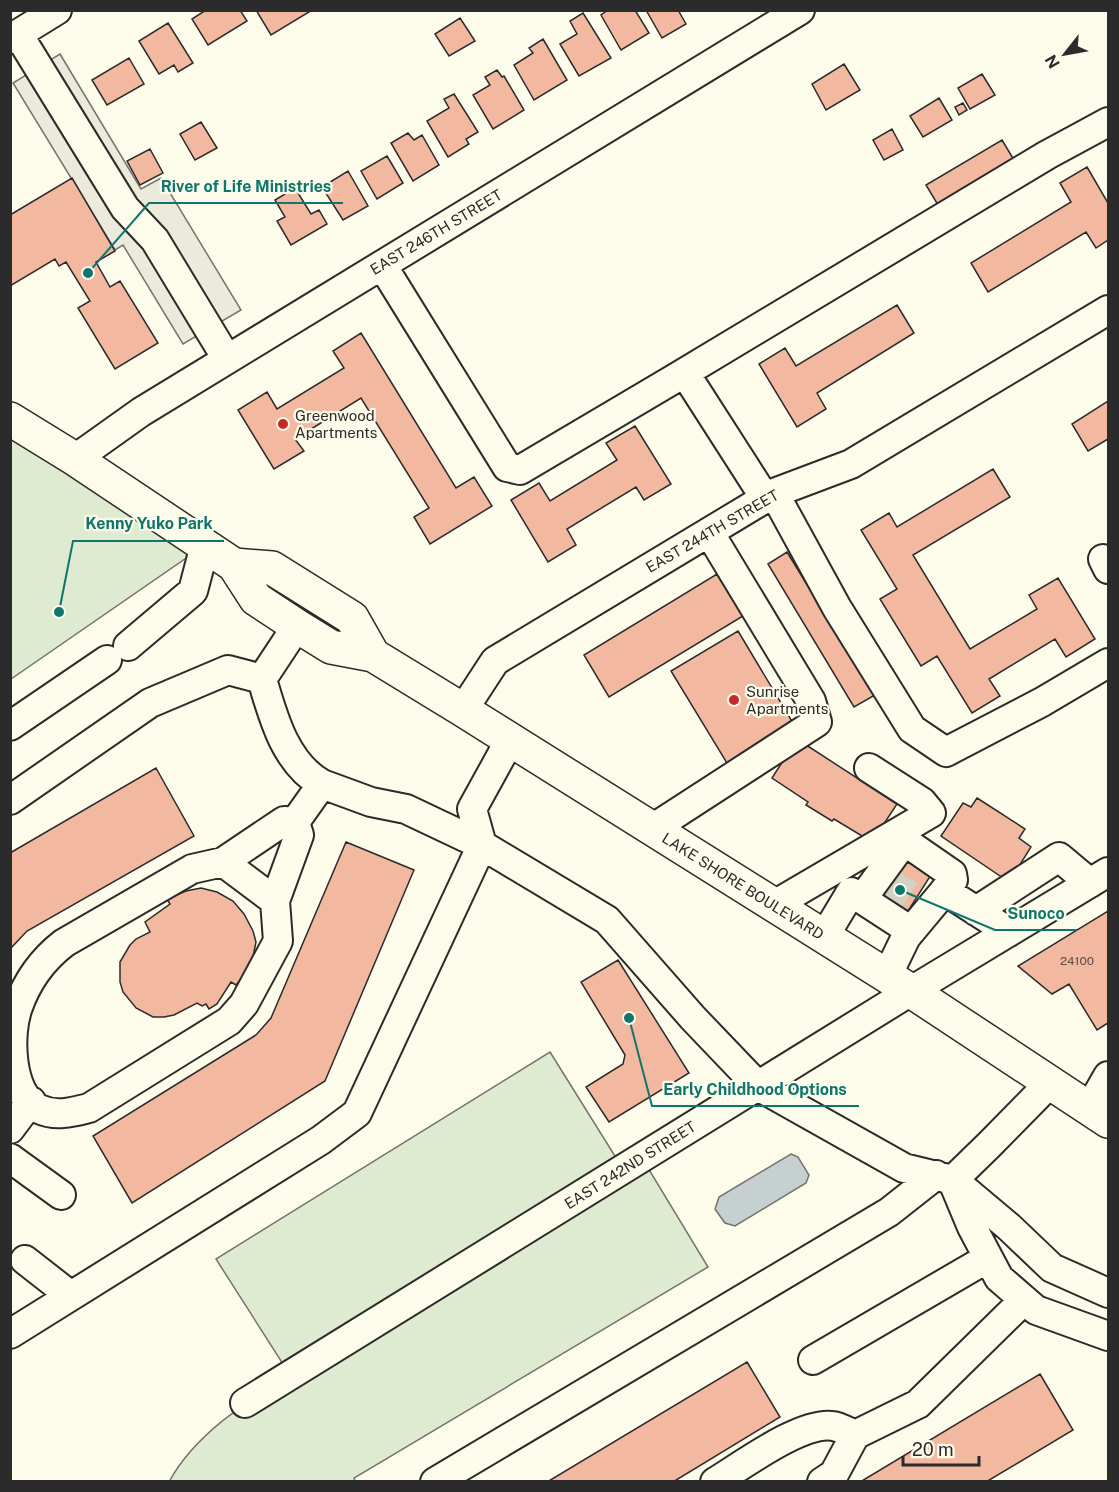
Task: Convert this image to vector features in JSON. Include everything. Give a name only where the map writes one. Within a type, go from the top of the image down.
[{"type":"main road","name":"LAKE SHORE BOULEVARD","points":[[10,419],[234,564],[256,599],[297,626],[331,647],[373,655],[899,984],[1099,1115]]},
{"type":"main road","name":"LAKE SHORE BOULEVARD","points":[[234,564],[272,568],[352,618],[373,655]]},
{"type":"street","points":[[57,10],[14,36],[125,208],[155,240],[227,359]]},
{"type":"street","name":"EAST 246TH STREET","points":[[75,459],[141,411],[800,10]]},
{"type":"street","points":[[382,265],[507,467],[520,470],[1047,155],[1108,122]]},
{"type":"street","name":"EAST 244TH STREET","points":[[463,710],[495,661],[770,496],[851,464],[1108,310]]},
{"type":"street","points":[[679,376],[688,378],[770,496],[912,729],[945,752],[1042,702],[1108,663]]},
{"type":"street","points":[[652,829],[817,722],[811,701],[709,532]]},
{"type":"street","points":[[10,726],[118,653],[193,591],[205,545]]},
{"type":"street","points":[[297,626],[262,679],[274,720],[289,750],[309,777],[371,802],[406,808],[482,845],[607,920],[693,1018],[758,1086],[903,1168],[944,1178],[1009,1227],[1052,1268],[1108,1293]]},
{"type":"street","points":[[10,800],[150,703],[228,670],[262,679]]},
{"type":"street","points":[[10,1334],[321,1140],[357,1113],[482,845],[472,809],[510,740]]},
{"type":"street","points":[[774,905],[931,813],[922,802],[869,768]]},
{"type":"street","points":[[295,822],[322,784]]},
{"type":"street","points":[[284,821],[295,822],[299,835],[275,901],[278,941],[244,1004],[229,1021],[89,1108],[65,1114],[39,1109],[24,1094],[14,1070],[13,1039],[18,1008],[36,970],[50,954],[83,932],[192,869],[222,862],[284,821]]},
{"type":"street","points":[[824,937],[856,895],[882,878],[900,847],[910,845],[952,874],[952,880],[929,901],[906,937],[899,984]]},
{"type":"street","points":[[976,911],[1059,857],[1099,878]]},
{"type":"street","points":[[222,862],[275,901]]},
{"type":"street","points":[[825,875],[911,931]]},
{"type":"street","name":"EAST 242ND STREET","points":[[245,1403],[758,1086],[899,984],[1009,932],[1099,878]]},
{"type":"street","points":[[929,901],[953,896],[1009,932]]},
{"type":"street","points":[[1099,1115],[1108,1076]]},
{"type":"street","points":[[435,1482],[944,1178],[989,1146],[1050,1083]]},
{"type":"street","points":[[10,1129],[31,1101]]},
{"type":"street","points":[[10,1158],[61,1196]]},
{"type":"street","points":[[944,1178],[999,1278],[1036,1310],[1108,1336]]},
{"type":"street","points":[[18,1253],[71,1296]]},
{"type":"street","points":[[813,1360],[988,1258]]},
{"type":"street","points":[[822,1482],[834,1474],[855,1435],[918,1404],[1024,1300]]},
{"type":"street","points":[[716,1482],[811,1426],[833,1426],[855,1435]]},
{"type":"green space","points":[[10,419],[205,545],[11,679],[10,679]]},
{"type":"green space","points":[[550,1052],[623,1169],[642,1158],[708,1267],[354,1478],[355,1481],[169,1482],[180,1465],[207,1434],[222,1421],[290,1375],[216,1259]]},
{"type":"shaded area","points":[[60,54],[141,189],[161,178],[241,310],[183,344],[123,245],[115,250],[13,83]]},
{"type":"shaded area","points":[[791,1154],[798,1157],[809,1175],[806,1183],[735,1226],[725,1223],[715,1209],[719,1197]]},
{"type":"building","points":[[206,10],[240,10],[247,21],[208,45],[192,19]]},
{"type":"building","points":[[256,10],[308,10],[309,12],[271,35]]},
{"type":"building","points":[[608,10],[635,10],[649,33],[621,50],[601,15]]},
{"type":"building","points":[[646,10],[678,10],[686,24],[662,38]]},
{"type":"building","points":[[583,13],[611,58],[579,76],[560,44],[577,34],[570,21]]},
{"type":"building","points":[[460,18],[475,41],[449,56],[435,34]]},
{"type":"building","points":[[168,23],[193,63],[178,72],[174,65],[159,74],[139,41]]},
{"type":"building","points":[[543,39],[567,80],[534,100],[514,65],[533,53],[529,48]]},
{"type":"building","points":[[129,58],[144,84],[107,105],[92,80]]},
{"type":"building","points":[[844,64],[860,90],[826,110],[812,84]]},
{"type":"building","points":[[497,70],[502,77],[504,76],[524,110],[493,129],[473,95],[490,85],[485,77]]},
{"type":"building","points":[[982,74],[995,95],[970,109],[958,88]]},
{"type":"building","points":[[454,94],[478,132],[466,139],[469,144],[448,157],[427,121],[449,108],[444,99]]},
{"type":"building","points":[[939,98],[952,120],[923,137],[910,116]]},
{"type":"building","points":[[963,103],[967,110],[959,115],[955,107]]},
{"type":"building","points":[[201,122],[217,148],[195,160],[180,134]]},
{"type":"building","points":[[892,129],[903,150],[884,160],[873,140]]},
{"type":"building","points":[[408,133],[414,140],[422,135],[439,165],[413,181],[391,143]]},
{"type":"building","points":[[1002,140],[1014,160],[938,205],[926,185]]},
{"type":"building","points":[[150,149],[163,173],[140,185],[127,161]]},
{"type":"building","points":[[387,156],[403,183],[377,199],[361,171]]},
{"type":"building","points":[[1087,167],[1108,203],[1108,240],[1096,248],[1086,232],[988,292],[971,263],[1071,202],[1060,183]]},
{"type":"building","points":[[348,171],[368,206],[343,220],[322,187]]},
{"type":"building","points":[[72,178],[115,251],[96,262],[110,287],[120,281],[158,343],[115,369],[78,308],[90,301],[66,262],[59,266],[55,259],[10,286],[10,215]]},
{"type":"building","points":[[295,188],[311,214],[319,210],[327,224],[291,245],[277,221],[285,217],[275,200]]},
{"type":"building","points":[[897,305],[914,333],[817,393],[826,409],[797,427],[759,364],[785,348],[796,366]]},
{"type":"building","name":"Greenwood Apartments","points":[[361,333],[456,488],[474,477],[492,506],[430,544],[414,517],[429,508],[361,398],[295,439],[304,451],[274,469],[238,410],[267,392],[277,409],[344,368],[333,351]]},
{"type":"building","points":[[1108,401],[1108,439],[1088,451],[1072,424]]},
{"type":"building","points":[[635,426],[671,484],[644,500],[636,487],[567,529],[576,545],[548,562],[511,500],[539,483],[550,501],[617,460],[606,443]]},
{"type":"building","points":[[993,469],[1010,497],[913,555],[970,649],[1037,609],[1029,595],[1058,578],[1095,639],[1066,657],[1055,639],[989,679],[1000,696],[972,713],[937,656],[921,666],[880,599],[897,589],[861,530],[889,513],[897,527]]},
{"type":"building","points":[[787,552],[875,695],[854,707],[768,564]]},
{"type":"building","points":[[717,574],[743,616],[609,697],[584,655]]},
{"type":"building","name":"Sunrise Apartments","points":[[738,631],[796,728],[730,768],[671,671]]},
{"type":"building","points":[[797,739],[897,804],[872,842],[806,805],[808,802],[772,778]]},
{"type":"building","points":[[156,768],[194,836],[27,931],[10,949],[10,853]]},
{"type":"building","points":[[977,798],[1025,829],[1019,838],[1031,847],[1009,882],[941,836],[963,803],[971,807]]},
{"type":"building","points":[[346,842],[414,870],[325,1081],[132,1203],[93,1136],[256,1035],[271,1018]]},
{"type":"building","points":[[906,848],[936,867],[903,919],[873,899]]},
{"type":"building","points":[[201,888],[217,892],[233,901],[244,914],[256,942],[251,967],[236,985],[231,982],[217,1004],[209,1009],[206,1004],[202,1006],[197,1003],[174,1015],[153,1017],[136,1008],[123,992],[120,982],[120,962],[136,939],[150,932],[145,922],[170,904],[167,899]]},
{"type":"building","points":[[1108,911],[1108,1023],[1097,1030],[1069,984],[1052,994],[1018,966]]},
{"type":"building","points":[[618,960],[689,1073],[609,1122],[586,1087],[623,1064],[625,1055],[581,982]]},
{"type":"building","points":[[747,1362],[780,1417],[673,1482],[547,1482]]},
{"type":"building","points":[[1040,1374],[1073,1430],[986,1482],[860,1482]]},
{"type":"tunnel","points":[[886,880],[916,899]]},
{"type":"place","name":"River of Life Ministries","points":[[88,273]]},
{"type":"place","name":"Greenwood Apartments","points":[[283,424]]},
{"type":"place","name":"Kenny Yuko Park","points":[[59,612]]},
{"type":"place","name":"Sunrise Apartments","points":[[734,700]]},
{"type":"place","name":"Sunoco","points":[[900,890]]},
{"type":"place","name":"Early Childhood Options","points":[[629,1018]]}]
